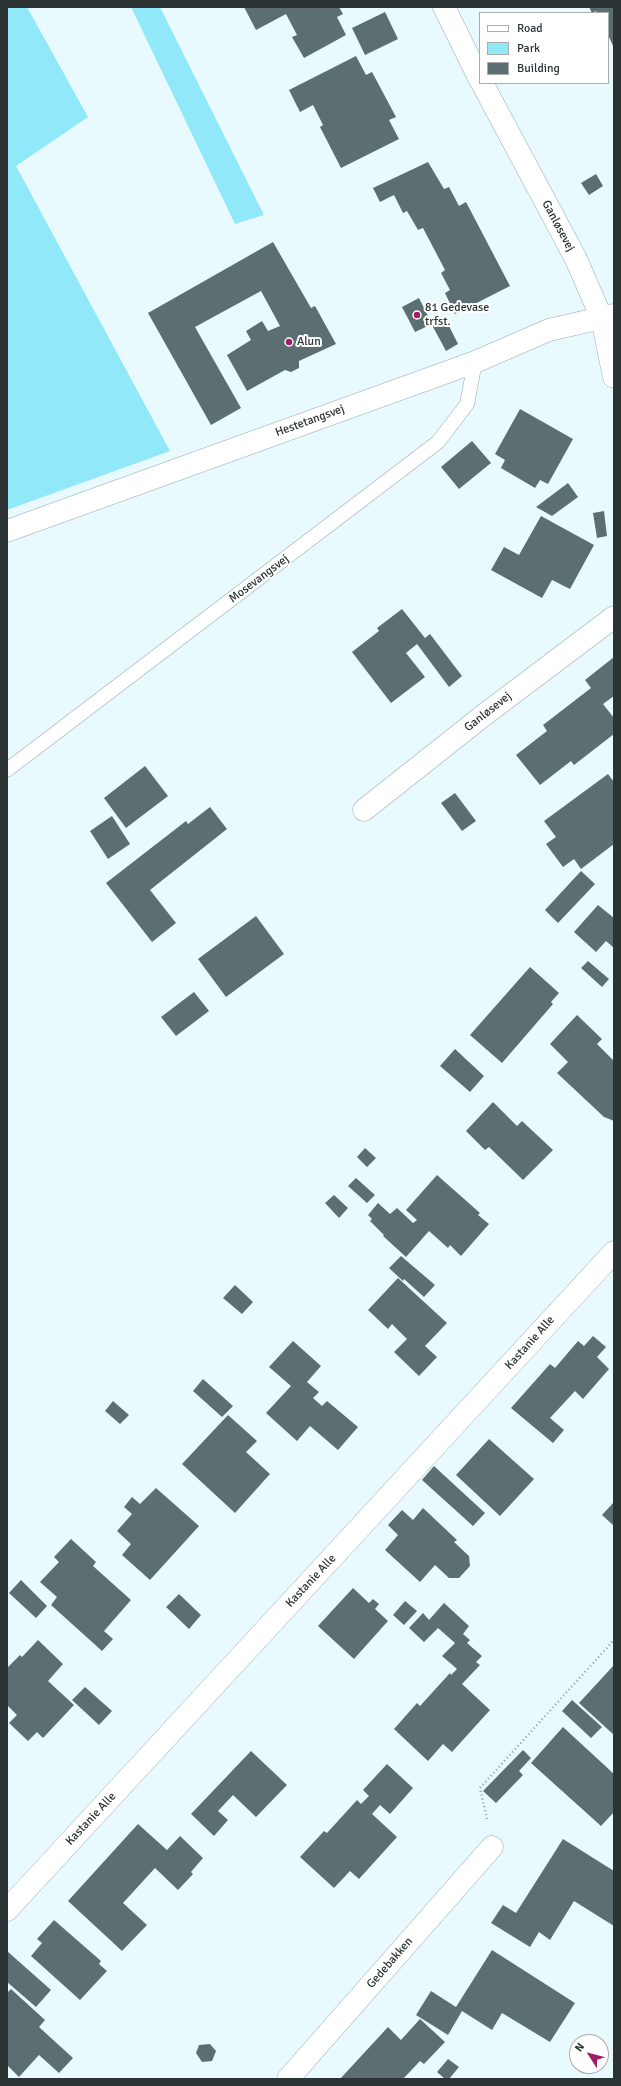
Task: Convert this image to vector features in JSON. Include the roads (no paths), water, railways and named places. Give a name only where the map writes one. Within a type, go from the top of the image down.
[{"type":"street","points":[[444,7],[479,78]]},
{"type":"street","name":"Ganløsevej","points":[[483,84],[608,317],[614,376]]},
{"type":"street","name":"Hestetangsvej","points":[[7,531],[475,362],[549,330],[608,317]]},
{"type":"street","name":"Ganløsevej","points":[[364,810],[484,715],[614,617]]},
{"type":"street","name":"Kastanie Alle","points":[[7,1910],[614,1252]]},
{"type":"street","name":"Gedebakken","points":[[288,2079],[492,1847]]},
{"type":"lane","name":"Mosevangsvej","points":[[7,770],[438,442],[467,404],[475,362]]},
{"type":"place","name":"81 Gedevase trfst.","points":[[417,315]]},
{"type":"place","name":"Alun","points":[[289,342]]}]
